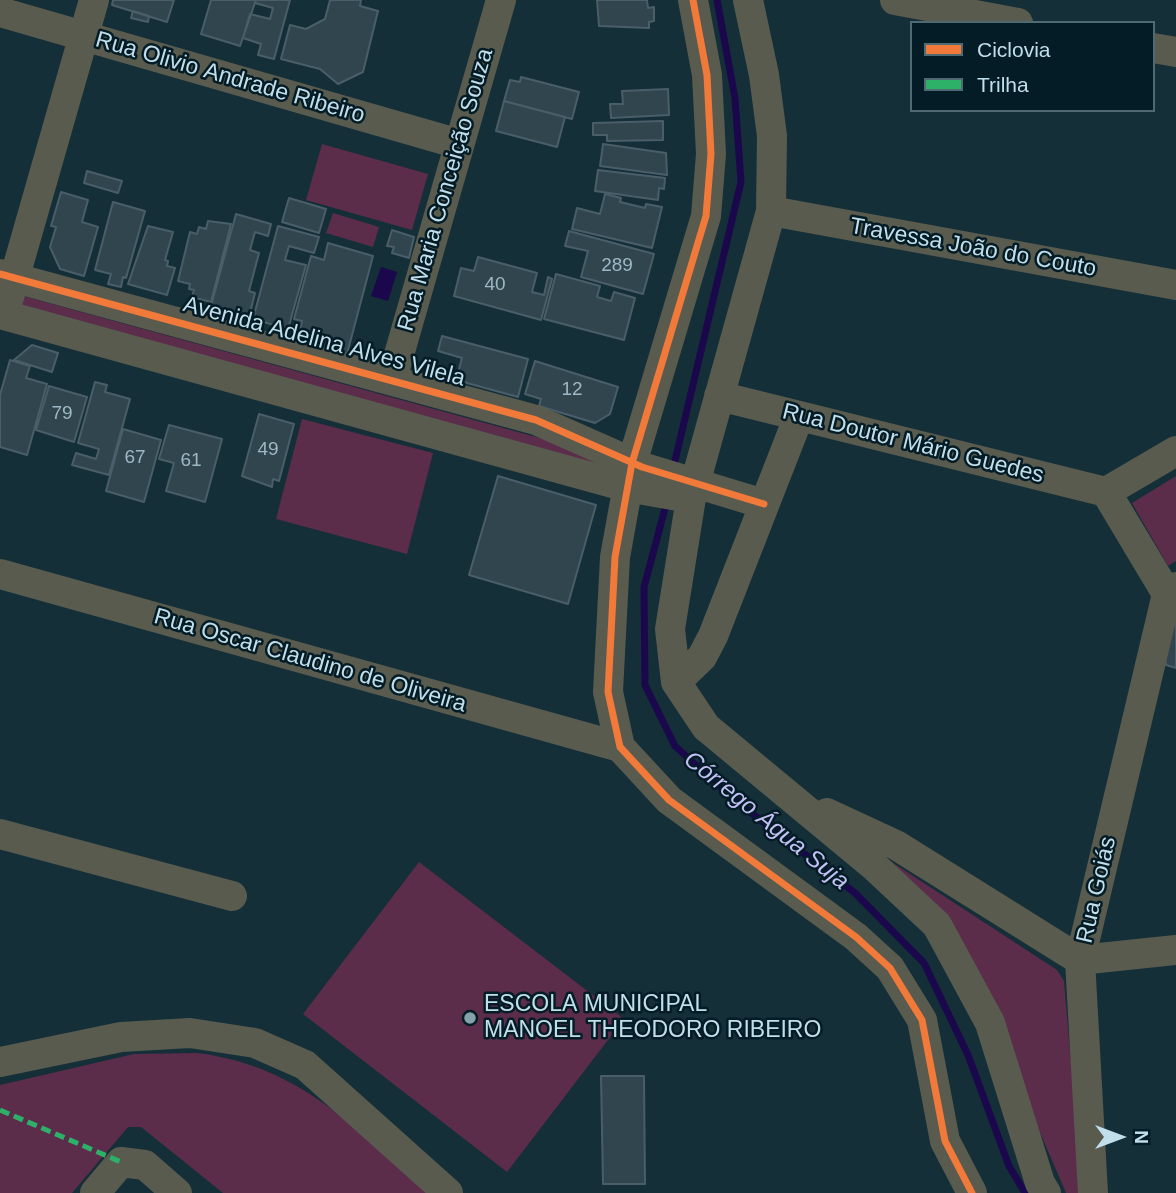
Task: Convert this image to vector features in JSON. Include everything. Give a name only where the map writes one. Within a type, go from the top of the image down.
[{"type":"street","points":[[94,0],[7,276],[1,319],[635,476],[764,504]]},
{"type":"street","name":"Rua Maria Conceição Souza","points":[[391,379],[500,0]]},
{"type":"street","points":[[692,0],[707,75],[711,154],[706,215],[615,557],[608,692],[620,747],[669,800],[856,937],[890,968],[922,1020],[945,1141],[972,1193]]},
{"type":"street","points":[[748,0],[764,75],[772,136],[771,211],[719,396],[687,488],[670,629],[676,682],[706,727],[758,773],[792,797],[875,867],[937,925],[990,1023],[1040,1183],[1046,1193]]},
{"type":"street","points":[[895,0],[1007,21]]},
{"type":"street","name":"Rua Olivio Andrade Ribeiro","points":[[0,12],[459,144]]},
{"type":"street","points":[[1155,48],[1176,52]]},
{"type":"street","name":"Travessa João do Couto","points":[[771,211],[1176,285]]},
{"type":"street","name":"Avenida Adelina Alves Vilela","points":[[7,276],[536,420],[635,476]]},
{"type":"street","name":"Rua Doutor Mário Guedes","points":[[719,396],[1106,492]]},
{"type":"street","points":[[676,682],[702,657],[713,636],[799,416]]},
{"type":"street","points":[[1106,492],[1176,451]]},
{"type":"street","name":"Rua Goiás","points":[[1093,1193],[1080,960],[1171,590],[1106,492]]},
{"type":"street","name":"Rua Oscar Claudino de Oliveira","points":[[0,574],[620,747]]},
{"type":"street","points":[[792,797],[895,845],[1080,960],[1176,950]]},
{"type":"street","points":[[0,834],[232,896]]},
{"type":"street","points":[[0,1062],[121,1037],[190,1033],[255,1044],[305,1065],[448,1193]]},
{"type":"street","points":[[95,1193],[121,1163],[145,1166],[177,1193]]},
{"type":"shaded area","points":[[322,144],[428,174],[412,230],[306,200]]},
{"type":"shaded area","points":[[333,213],[379,227],[373,247],[326,233]]},
{"type":"shaded area","points":[[381,267],[397,272],[388,301],[371,296]]},
{"type":"shaded area","points":[[23,296],[616,459],[616,469],[21,307]]},
{"type":"shaded area","points":[[302,419],[433,453],[407,554],[276,519]]},
{"type":"shaded area","points":[[1176,476],[1176,561],[1168,566],[1132,503]]},
{"type":"shaded area","points":[[884,857],[1057,970],[1064,981],[1082,1193],[1066,1193],[1017,1079]]},
{"type":"shaded area","points":[[419,862],[624,1019],[507,1172],[303,1014]]},
{"type":"shaded area","points":[[197,1053],[234,1060],[267,1071],[296,1086],[350,1124],[428,1193],[223,1193],[141,1127],[128,1127],[72,1193],[0,1193],[0,1085],[134,1054]]},
{"type":"building","points":[[113,0],[174,0],[167,22],[112,5]]},
{"type":"building","points":[[211,0],[256,0],[240,46],[201,34]]},
{"type":"building","points":[[256,0],[290,0],[274,59],[258,55],[261,44],[243,38],[250,14],[270,19],[273,8],[255,3]]},
{"type":"building","points":[[330,0],[361,0],[360,6],[378,11],[363,72],[338,84],[320,69],[281,59],[290,25],[306,29],[325,19]]},
{"type":"building","points":[[597,0],[647,0],[648,8],[654,7],[654,21],[649,22],[649,28],[599,26]]},
{"type":"building","points":[[133,11],[149,16],[148,22],[131,18]]},
{"type":"building","points":[[521,77],[579,92],[572,119],[504,101],[510,80],[520,82]]},
{"type":"building","points":[[668,89],[669,115],[611,118],[610,104],[623,104],[622,91]]},
{"type":"building","points":[[504,101],[565,117],[557,147],[496,131]]},
{"type":"building","points":[[663,121],[663,140],[607,141],[607,135],[593,135],[593,123]]},
{"type":"building","points":[[603,144],[666,153],[667,175],[600,166]]},
{"type":"building","points":[[598,170],[665,178],[664,189],[659,188],[658,200],[595,191]]},
{"type":"building","points":[[87,171],[122,181],[118,193],[84,183]]},
{"type":"building","points":[[61,192],[88,200],[82,222],[98,227],[84,276],[60,269],[50,247],[56,227],[51,226]]},
{"type":"building","points":[[605,194],[621,198],[620,202],[645,208],[646,204],[662,207],[652,248],[572,229],[577,208],[600,214]]},
{"type":"building","points":[[289,198],[326,209],[319,233],[282,222]]},
{"type":"building","points":[[113,202],[145,211],[121,287],[108,284],[111,274],[95,270]]},
{"type":"building","points":[[236,214],[271,224],[268,236],[255,232],[250,250],[259,253],[249,291],[255,293],[249,317],[211,306]]},
{"type":"building","points":[[208,221],[231,224],[211,302],[192,297],[194,290],[189,289],[190,284],[178,281],[190,232],[197,234],[199,227],[206,229]]},
{"type":"building","points":[[148,226],[173,232],[165,260],[168,261],[167,266],[175,268],[167,295],[128,284]]},
{"type":"building","points":[[278,226],[319,237],[314,253],[289,246],[285,260],[306,265],[288,329],[253,319]]},
{"type":"building","points":[[392,230],[414,237],[409,258],[392,253],[394,247],[387,246]]},
{"type":"building","points":[[569,231],[654,254],[643,294],[581,277],[588,251],[565,246]]},
{"type":"building","points":[[328,243],[373,256],[347,354],[297,341],[302,321],[294,319],[311,256],[324,260]]},
{"type":"building","points":[[478,257],[537,273],[532,292],[544,295],[548,277],[552,279],[541,320],[454,296],[461,268],[474,271]]},
{"type":"building","points":[[556,274],[600,286],[597,297],[611,301],[614,292],[635,298],[624,340],[544,319]]},
{"type":"building","points":[[442,336],[528,359],[518,397],[456,380],[462,358],[438,351]]},
{"type":"building","points":[[32,345],[58,353],[52,372],[14,360]]},
{"type":"building","points":[[10,360],[30,366],[26,378],[47,384],[27,455],[0,447],[0,395]]},
{"type":"building","points":[[535,361],[618,387],[610,414],[595,423],[539,406],[541,399],[525,394]]},
{"type":"building","points":[[95,382],[107,385],[105,392],[130,399],[109,475],[72,465],[76,453],[96,459],[99,449],[78,443]]},
{"type":"building","points":[[49,386],[87,397],[74,442],[36,430]]},
{"type":"building","points":[[259,414],[294,424],[279,481],[273,479],[272,487],[242,476]]},
{"type":"building","points":[[169,425],[222,439],[205,502],[166,491],[174,463],[159,459]]},
{"type":"building","points":[[123,429],[161,440],[144,502],[106,491]]},
{"type":"building","points":[[498,476],[596,505],[568,604],[469,575]]},
{"type":"building","points":[[1176,602],[1176,668],[1166,665],[1157,634]]},
{"type":"building","points":[[601,1076],[644,1076],[645,1184],[603,1184]]},
{"type":"waterway","name":"Córrego Água Suja","points":[[673,469],[741,182],[735,98],[717,0]]},
{"type":"waterway","name":"Córrego Água Suja","points":[[667,501],[644,587],[645,685],[675,746],[732,798],[855,893],[924,963],[968,1055],[1009,1166],[1025,1193]]},
{"type":"marked path","points":[[0,1110],[121,1162]]},
{"type":"cycle path","points":[[693,0],[707,75],[711,154],[706,216],[632,463],[615,557],[608,692],[620,747],[669,800],[856,937],[890,968],[922,1020],[945,1141],[972,1193]]},
{"type":"cycle path","points":[[0,274],[536,420],[642,467],[764,504]]},
{"type":"place","name":"ESCOLA MUNICIPAL MANOEL THEODORO RIBEIRO","points":[[470,1018]]}]
